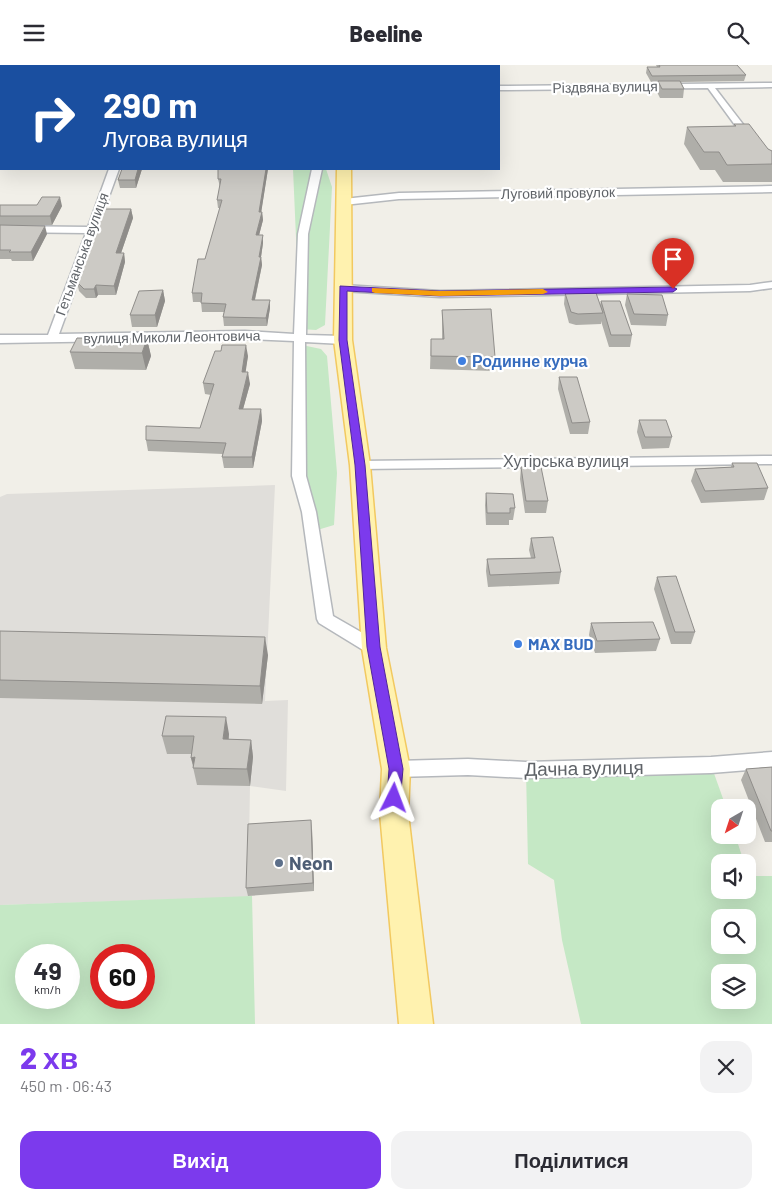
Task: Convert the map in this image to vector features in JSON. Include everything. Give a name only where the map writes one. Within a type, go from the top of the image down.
[{"type":"main road","points":[[344,170],[343,340],[360,465],[374,647],[396,769],[394,813],[416,1024]]},
{"type":"street","points":[[710,85],[768,164],[772,165]]},
{"type":"street","name":"Різдвяна вулиця","points":[[500,88],[772,85]]},
{"type":"street","name":"Гетьманська вулиця","points":[[52,339],[90,230],[114,170]]},
{"type":"street","points":[[317,170],[303,234],[299,476],[309,512],[325,619],[374,647]]},
{"type":"street","name":"Луговий провулок","points":[[344,202],[399,196],[772,189]]},
{"type":"street","points":[[0,229],[90,230]]},
{"type":"street","points":[[342,288],[440,294],[750,288],[772,285]]},
{"type":"street","name":"вулиця Миколи Леонтовича","points":[[0,339],[245,335],[343,340]]},
{"type":"street","name":"Хутірська вулиця","points":[[360,465],[772,460]]},
{"type":"street","name":"Дачна вулиця","points":[[396,769],[468,767],[526,770],[711,765],[772,760]]},
{"type":"shaded area","points":[[275,485],[265,701],[288,700],[286,791],[250,786],[248,897],[0,905],[0,497],[7,494]]},
{"type":"green space","points":[[293,170],[326,170],[332,187],[325,325],[316,330],[300,329]]},
{"type":"green space","points":[[302,345],[321,349],[327,356],[337,473],[334,525],[314,531],[301,489]]},
{"type":"green space","points":[[711,765],[723,799],[711,799],[711,844],[738,844],[741,854],[711,854],[711,899],[756,899],[756,876],[772,876],[772,1024],[581,1024],[562,940],[554,880],[528,864],[526,770]]},
{"type":"green space","points":[[252,896],[255,1024],[0,1024],[0,905]]},
{"type":"building","points":[[659,65],[737,65],[746,75],[652,76],[647,67],[660,67]]},
{"type":"building","points":[[658,81],[680,81],[684,89],[662,89]]},
{"type":"building","points":[[734,124],[749,124],[768,149],[772,151],[772,164],[727,165],[719,152],[704,152],[687,127],[736,126]]},
{"type":"building","points":[[122,170],[138,170],[135,180],[118,180]]},
{"type":"building","points":[[218,170],[266,170],[259,212],[262,212],[256,235],[263,235],[259,257],[261,257],[252,300],[270,300],[266,318],[223,317],[226,304],[201,303],[202,293],[192,293],[198,259],[205,259],[222,200],[217,200],[221,179],[218,179]]},
{"type":"building","points":[[42,197],[60,197],[50,216],[0,216],[0,205],[37,205]]},
{"type":"building","points":[[101,209],[131,209],[116,253],[124,253],[114,286],[96,285],[94,289],[84,289],[77,282]]},
{"type":"building","points":[[0,225],[45,226],[31,252],[9,252],[11,250],[0,250]]},
{"type":"building","points":[[163,290],[155,315],[130,315],[139,291]]},
{"type":"building","points":[[565,293],[596,293],[603,313],[578,314],[571,312]]},
{"type":"building","points":[[627,294],[662,295],[668,315],[634,314]]},
{"type":"building","points":[[601,301],[620,301],[632,335],[611,335]]},
{"type":"building","points":[[491,309],[495,357],[431,356],[431,339],[444,339],[442,310]]},
{"type":"building","points":[[77,338],[147,339],[142,353],[70,352]]},
{"type":"building","points":[[222,345],[246,345],[242,372],[248,372],[239,409],[261,409],[252,457],[222,457],[226,443],[146,440],[146,426],[200,428],[214,384],[203,383],[215,351],[221,351]]},
{"type":"building","points":[[559,377],[577,377],[590,422],[572,423]]},
{"type":"building","points":[[639,420],[666,420],[672,437],[645,437]]},
{"type":"building","points":[[732,463],[757,463],[768,488],[705,491],[695,469],[734,467]]},
{"type":"building","points":[[521,467],[541,467],[548,501],[526,501]]},
{"type":"building","points":[[486,493],[513,494],[515,508],[510,508],[510,513],[487,513]]},
{"type":"building","points":[[553,537],[561,572],[490,575],[487,559],[535,558],[531,538]]},
{"type":"building","points":[[676,576],[695,632],[675,632],[657,577]]},
{"type":"building","points":[[653,622],[660,639],[597,641],[591,623]]},
{"type":"building","points":[[0,631],[265,637],[260,686],[0,680]]},
{"type":"building","points":[[166,716],[226,717],[223,739],[251,740],[247,769],[193,768],[195,757],[191,758],[194,736],[162,736]]},
{"type":"building","points":[[772,767],[772,831],[771,831],[746,769]]},
{"type":"building","points":[[311,820],[313,883],[246,888],[248,824]]},
{"type":"slow traffic","points":[[375,290],[440,294],[543,292]]},
{"type":"place","name":"Родинне курча","points":[[462,361]]},
{"type":"place","name":"MAX BUD","points":[[518,644]]},
{"type":"place","name":"Neon","points":[[279,863]]},
{"type":"route","points":[[394,798],[396,769],[374,647],[360,465],[343,340],[342,288],[440,294],[673,289]]}]
